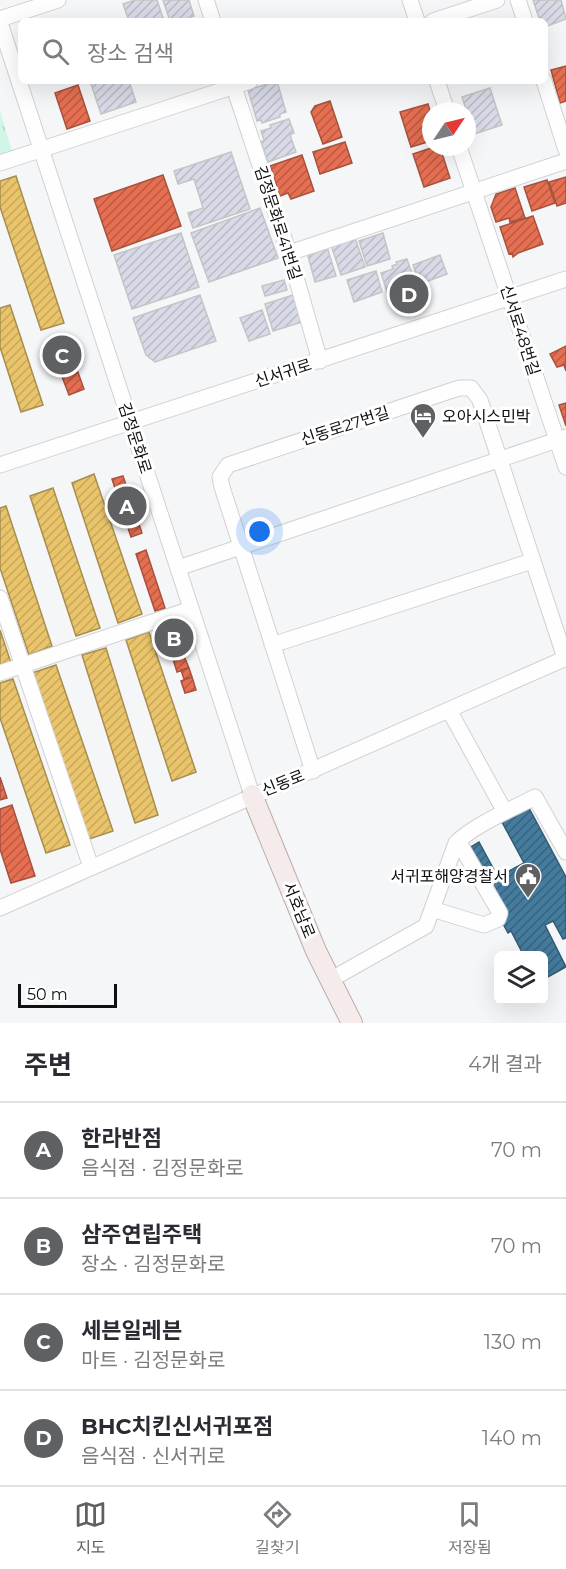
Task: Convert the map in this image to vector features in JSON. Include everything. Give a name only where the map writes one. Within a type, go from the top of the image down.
[{"type":"main road","name":"서호남로","points":[[252,795],[330,980],[352,1023]]},
{"type":"street","points":[[0,21],[58,0]]},
{"type":"street","points":[[206,0],[212,18]]},
{"type":"street","points":[[410,0],[416,18]]},
{"type":"street","points":[[441,18],[497,0]]},
{"type":"street","points":[[518,0],[524,18]]},
{"type":"street","name":"김정문화로","points":[[0,21],[18,77]]},
{"type":"street","name":"김정문화로","points":[[20,84],[252,795]]},
{"type":"street","points":[[0,163],[233,84]]},
{"type":"street","name":"김정문화로41번길","points":[[233,84],[289,253],[320,361]]},
{"type":"street","points":[[438,84],[444,102]]},
{"type":"street","points":[[545,84],[566,150]]},
{"type":"street","name":"신서로48번길","points":[[462,156],[509,298],[561,438],[566,467]]},
{"type":"street","points":[[289,253],[566,161]]},
{"type":"street","name":"신서귀로","points":[[0,465],[566,279]]},
{"type":"street","name":"신동로27번길","points":[[314,771],[240,547],[220,477],[225,468],[233,463],[466,387],[474,390],[480,400],[565,658]]},
{"type":"street","points":[[178,568],[561,438]]},
{"type":"street","points":[[273,645],[532,561]]},
{"type":"street","points":[[0,598],[91,867]]},
{"type":"street","points":[[0,673],[191,609]]},
{"type":"street","name":"신동로","points":[[0,908],[565,658]]},
{"type":"street","points":[[449,710],[505,812]]},
{"type":"street","points":[[330,980],[426,926],[458,841],[505,812],[535,797],[566,852]]},
{"type":"street","points":[[432,909],[484,925],[498,919],[500,913],[458,841]]},
{"type":"green space","points":[[0,111],[12,151],[0,155]]},
{"type":"building: 주거","points":[[16,176],[64,323],[41,330],[0,207],[0,181]]},
{"type":"building: 주거","points":[[10,305],[43,405],[21,412],[0,347],[0,308]]},
{"type":"building: 주거","points":[[94,474],[142,614],[118,623],[72,483]]},
{"type":"building: 주거","points":[[53,488],[100,628],[76,636],[30,496]]},
{"type":"building: 주거","points":[[6,506],[52,646],[29,655],[0,568],[0,508]]},
{"type":"building: 주거","points":[[0,630],[11,663],[0,667]]},
{"type":"building: 주거","points":[[149,632],[196,772],[172,781],[126,640]]},
{"type":"building: 주거","points":[[106,648],[158,815],[135,823],[82,655]]},
{"type":"building: 주거","points":[[56,665],[113,831],[89,839],[32,673]]},
{"type":"building: 주거","points":[[13,679],[70,845],[46,853],[0,718],[0,683]]},
{"type":"building: 상업","points":[[566,66],[566,101],[560,103],[551,70]]},
{"type":"building: 상업","points":[[78,85],[90,121],[67,129],[55,93]]},
{"type":"building: 상업","points":[[330,101],[342,137],[323,144],[311,112],[315,106]]},
{"type":"building: 상업","points":[[422,106],[422,144],[411,147],[400,112]]},
{"type":"building: 상업","points":[[345,142],[352,163],[320,174],[313,152]]},
{"type":"building: 상업","points":[[422,151],[422,156],[443,156],[450,178],[424,187],[413,154]]},
{"type":"building: 상업","points":[[302,155],[314,191],[291,199],[288,193],[280,196],[270,166]]},
{"type":"building: 상업","points":[[163,175],[181,226],[112,251],[94,199]]},
{"type":"building: 상업","points":[[566,177],[566,203],[557,206],[549,182]]},
{"type":"building: 상업","points":[[547,180],[555,203],[532,211],[524,187]]},
{"type":"building: 상업","points":[[515,188],[525,218],[510,222],[509,218],[496,222],[491,207],[496,194]]},
{"type":"building: 상업","points":[[533,216],[543,244],[513,257],[512,253],[509,254],[500,227]]},
{"type":"building: 상업","points":[[66,339],[84,389],[69,395],[50,345]]},
{"type":"building: 상업","points":[[566,346],[566,371],[564,365],[557,367],[550,354]]},
{"type":"building: 상업","points":[[566,403],[566,426],[559,405]]},
{"type":"building: 상업","points":[[123,476],[142,533],[131,537],[112,479]]},
{"type":"building: 상업","points":[[146,550],[165,608],[155,611],[136,554]]},
{"type":"building: 상업","points":[[175,625],[184,648],[172,652],[164,629]]},
{"type":"building: 상업","points":[[184,656],[189,668],[177,672],[173,659]]},
{"type":"building: 상업","points":[[189,668],[192,677],[184,679],[181,670]]},
{"type":"building: 상업","points":[[192,677],[196,690],[185,693],[181,681]]},
{"type":"building: 상업","points":[[0,777],[7,798],[0,800]]},
{"type":"building: 상업","points":[[12,805],[35,876],[11,883],[0,849],[0,809]]},
{"type":"building: 공공","name":"서귀포해양경찰서","points":[[529,808],[566,877],[566,938],[563,939],[553,921],[545,925],[566,967],[548,977],[548,951],[521,951],[511,931],[508,933],[464,851],[479,842],[498,877],[524,863],[502,822]]},
{"type":"building: 기타","points":[[135,0],[157,0],[163,18],[128,18],[123,4]]},
{"type":"building: 기타","points":[[163,0],[189,0],[194,16],[169,18]]},
{"type":"building: 기타","points":[[533,0],[561,0],[566,19],[548,26],[548,18],[539,18]]},
{"type":"building: 기타","points":[[91,84],[130,84],[136,102],[101,114]]},
{"type":"building: 기타","points":[[267,84],[278,84],[286,112],[280,114],[280,117],[262,123],[261,120],[257,121],[248,90]]},
{"type":"building: 기타","points":[[490,88],[502,125],[476,133],[476,102],[464,102],[462,97]]},
{"type":"building: 기타","points":[[289,119],[294,133],[290,135],[296,152],[268,162],[261,142],[264,140],[261,131],[271,128],[270,125]]},
{"type":"building: 기타","points":[[231,152],[250,209],[193,228],[188,213],[203,208],[194,179],[178,184],[174,171]]},
{"type":"building: 기타","points":[[260,208],[278,258],[209,282],[191,233]]},
{"type":"building: 기타","points":[[181,233],[199,287],[132,309],[114,255]]},
{"type":"building: 기타","points":[[383,233],[390,259],[367,266],[359,241]]},
{"type":"building: 기타","points":[[355,238],[365,267],[341,275],[331,245]]},
{"type":"building: 기타","points":[[325,249],[325,251],[328,250],[336,276],[315,282],[308,256]]},
{"type":"building: 기타","points":[[440,255],[447,274],[420,284],[413,265]]},
{"type":"building: 기타","points":[[407,259],[416,286],[388,295],[381,273],[393,269],[392,266],[397,264],[396,262]]},
{"type":"building: 기타","points":[[376,271],[382,292],[354,302],[347,280]]},
{"type":"building: 기타","points":[[284,280],[287,290],[265,296],[262,286]]},
{"type":"building: 기타","points":[[200,295],[216,341],[155,362],[146,355],[133,318]]},
{"type":"building: 기타","points":[[293,295],[302,322],[273,331],[265,304]]},
{"type":"building: 기타","points":[[262,310],[270,334],[249,341],[240,318]]},
{"type":"place","name":"BHC치킨신서귀포점","points":[[409,294]]},
{"type":"place","name":"세븐일레븐","points":[[62,355]]},
{"type":"place","name":"오아시스민박","points":[[423,439]]},
{"type":"place","name":"한라반점","points":[[127,506]]},
{"type":"place","name":"삼주연립주택","points":[[174,638]]},
{"type":"place","name":"서귀포해양경찰서","points":[[528,899]]}]
